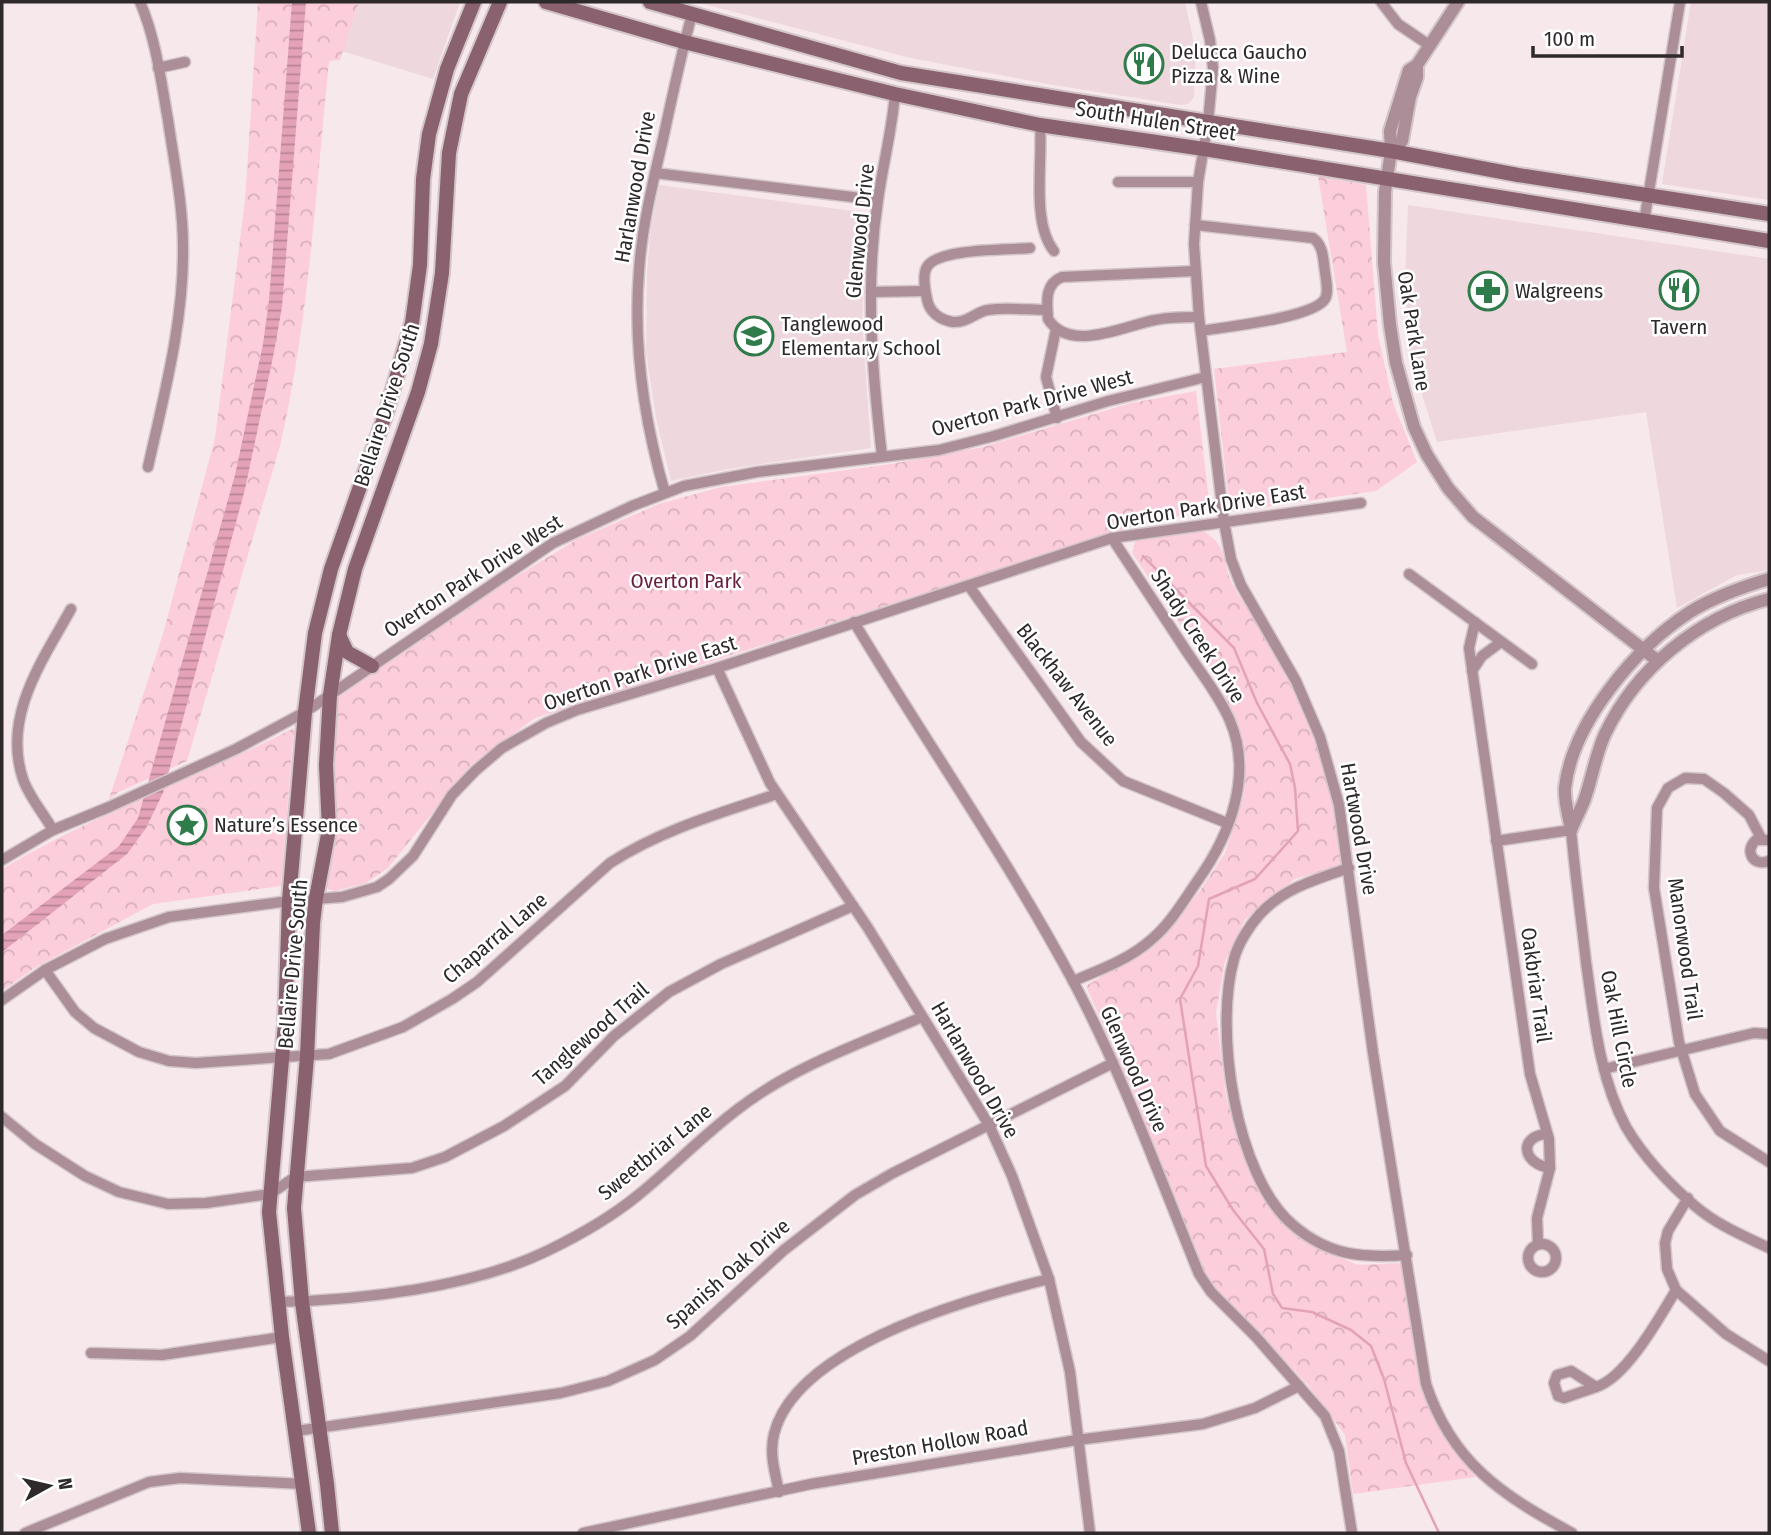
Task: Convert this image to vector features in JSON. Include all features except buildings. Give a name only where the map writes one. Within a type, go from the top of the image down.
[{"type":"main road","name":"Bellaire Drive South","points":[[309,1533],[277,1303],[271,1245],[270,1194],[282,1058],[289,901],[305,712],[315,633],[331,569],[397,379],[417,294],[429,134],[447,69],[474,2]]},
{"type":"main road","name":"Bellaire Drive South","points":[[332,1533],[295,1237],[295,1177],[307,1057],[316,898],[329,829],[326,765],[330,695],[339,635],[355,569],[422,379],[431,344],[439,296],[452,138],[461,94],[500,2]]},
{"type":"main road","name":"South Hulen Street","points":[[546,2],[684,42],[895,94],[1040,125],[1387,178],[1769,241]]},
{"type":"main road","name":"South Hulen Street","points":[[650,2],[901,73],[1769,214]]},
{"type":"main road","points":[[863,85],[891,82],[901,73]]},
{"type":"main road","points":[[895,94],[904,85],[939,79]]},
{"type":"main road","points":[[429,134],[452,138]]},
{"type":"main road","points":[[417,294],[439,296]]},
{"type":"main road","points":[[351,512],[371,520]]},
{"type":"main road","points":[[339,635],[347,652],[372,666]]},
{"type":"street","points":[[140,2],[158,68],[182,216],[183,256],[178,311],[148,467]]},
{"type":"street","name":"Hartwood Drive","points":[[1201,2],[1212,55],[1208,123],[1198,182],[1195,271],[1224,522],[1231,559],[1241,584],[1296,681],[1321,737],[1339,805],[1373,1053],[1426,1384],[1448,1434],[1482,1475],[1500,1491],[1572,1533]]},
{"type":"street","points":[[1381,2],[1398,24],[1429,45]]},
{"type":"street","name":"Oak Park Lane","points":[[1458,2],[1418,65],[1402,141],[1391,151],[1387,178],[1384,262],[1390,325],[1407,405],[1427,455],[1448,488],[1473,517],[1658,661]]},
{"type":"street","points":[[1644,222],[1680,2]]},
{"type":"street","name":"Harlanwood Drive","points":[[665,493],[644,407],[638,333],[639,270],[644,225],[692,13]]},
{"type":"street","points":[[158,68],[185,62]]},
{"type":"street","name":"Glenwood Drive","points":[[882,456],[871,338],[872,292],[877,200],[893,123],[895,94]]},
{"type":"street","points":[[1040,125],[1040,220],[1046,240],[1054,251]]},
{"type":"street","points":[[655,173],[877,200]]},
{"type":"street","points":[[1118,182],[1198,182]]},
{"type":"street","points":[[1195,225],[1313,238],[1322,248],[1327,293],[1325,300],[1314,309],[1298,315],[1201,331]]},
{"type":"street","points":[[1030,248],[945,255],[927,266],[925,291],[929,307],[943,319],[952,322],[969,319],[987,310],[1047,310]]},
{"type":"street","points":[[1195,271],[1069,276],[1055,279],[1048,291],[1047,310],[1048,319],[1062,331],[1096,335],[1155,320],[1199,317]]},
{"type":"street","points":[[872,292],[925,291]]},
{"type":"street","points":[[1057,418],[1046,377],[1062,331]]},
{"type":"street","name":"Overton Park Drive West","points":[[2,860],[53,830],[172,779],[305,712],[553,542],[665,493],[684,486],[757,472],[940,450],[1108,401],[1206,377]]},
{"type":"street","name":"Overton Park Drive East","points":[[2,1000],[45,970],[105,939],[169,916],[351,895],[377,887],[389,879],[424,841],[452,795],[475,771],[513,742],[546,723],[577,710],[717,668],[1112,538],[1361,503]]},
{"type":"street","name":"Shady Creek Drive","points":[[1073,981],[1127,957],[1153,939],[1170,919],[1205,870],[1227,823],[1237,792],[1240,770],[1239,751],[1229,719],[1112,538]]},
{"type":"street","points":[[1409,574],[1532,664]]},
{"type":"street","name":"Oak Hill Circle","points":[[1769,579],[1716,597],[1688,613],[1644,650],[1612,688],[1582,731],[1572,756],[1565,790],[1594,1019],[1613,1099],[1628,1129],[1672,1185],[1723,1226],[1769,1248]]},
{"type":"street","name":"Blackhaw Avenue","points":[[969,586],[1082,742],[1102,762],[1124,781],[1227,823]]},
{"type":"street","points":[[1496,841],[1570,830],[1584,800],[1604,736],[1627,695],[1658,661],[1692,635],[1715,621],[1769,599]]},
{"type":"street","points":[[53,830],[23,781],[18,756],[17,729],[34,674],[71,609]]},
{"type":"street","name":"Glenwood Drive","points":[[854,622],[1016,883],[1073,981],[1113,1063],[1199,1274],[1211,1292],[1256,1337],[1325,1416],[1339,1451],[1352,1533]]},
{"type":"street","name":"Oakbriar Trail","points":[[1475,622],[1469,648],[1472,671],[1530,1074],[1547,1134],[1550,1168],[1537,1218],[1538,1244]]},
{"type":"street","points":[[1472,671],[1482,656],[1501,642]]},
{"type":"street","name":"Harlanwood Drive","points":[[717,668],[777,794],[853,906],[989,1125],[1028,1216],[1049,1279],[1070,1371],[1090,1533]]},
{"type":"street","name":"Manorwood Trail","points":[[1769,861],[1759,863],[1751,857],[1752,843],[1765,839],[1749,815],[1724,793],[1704,779],[1685,778],[1668,788],[1657,808],[1654,888],[1682,1050],[1695,1094],[1720,1130],[1769,1162]]},
{"type":"street","name":"Chaparral Lane","points":[[45,970],[75,1012],[94,1028],[139,1052],[169,1061],[196,1063],[307,1057],[353,1047],[403,1027],[477,982],[610,863],[628,852],[687,824],[777,794]]},
{"type":"street","points":[[1349,868],[1296,887],[1275,900],[1258,915],[1240,943],[1230,976],[1226,1013],[1231,1081],[1244,1139],[1258,1180],[1277,1210],[1321,1244],[1353,1255],[1407,1255]]},
{"type":"street","name":"Tanglewood Trail","points":[[2,1117],[35,1144],[85,1176],[119,1192],[169,1204],[270,1194],[295,1177],[412,1168],[445,1157],[504,1126],[565,1086],[614,1036],[669,992],[721,964],[853,906]]},
{"type":"street","name":"Sweetbriar Lane","points":[[277,1303],[417,1288],[468,1278],[544,1252],[578,1235],[636,1197],[730,1115],[758,1095],[822,1060],[922,1017]]},
{"type":"street","points":[[1604,1069],[1754,1033],[1769,1034]]},
{"type":"street","name":"Spanish Oak Drive","points":[[296,1431],[561,1393],[608,1381],[654,1360],[690,1336],[784,1250],[855,1195],[1113,1063]]},
{"type":"street","points":[[1547,1134],[1539,1134],[1532,1139],[1528,1154],[1538,1166],[1550,1168]]},
{"type":"street","points":[[1688,1198],[1668,1230],[1665,1242],[1667,1269],[1676,1290],[1727,1334],[1769,1361]]},
{"type":"street","points":[[779,1492],[771,1454],[775,1433],[783,1411],[796,1393],[816,1376],[865,1342],[945,1308],[1049,1279]]},
{"type":"street","points":[[1596,1387],[1611,1378],[1635,1353],[1676,1290]]},
{"type":"street","points":[[92,1353],[162,1355],[282,1337]]},
{"type":"street","name":"Preston Hollow Road","points":[[583,1533],[811,1484],[1077,1440],[1203,1424],[1255,1408],[1299,1386]]},
{"type":"street","points":[[25,1533],[149,1482],[180,1478],[303,1484]]},
{"type":"shaded area","points":[[292,2],[306,2],[282,307],[245,489],[163,793],[146,828],[127,854],[2,952],[2,935],[119,846],[138,818],[235,475],[263,344],[269,300]]},
{"type":"shaded area","points":[[359,2],[460,2],[433,79],[342,51]]},
{"type":"shaded area","points":[[696,2],[1185,2],[1196,53],[1194,97],[1188,104],[1181,105],[1047,84],[911,58]]},
{"type":"shaded area","points":[[1691,2],[1769,2],[1769,200],[1662,184]]},
{"type":"shaded area","name":"Tanglewood Elementary School","points":[[659,185],[868,213],[862,320],[871,448],[728,469],[671,481],[656,418],[646,352],[647,272]]},
{"type":"shaded area","points":[[1408,205],[1769,259],[1769,570],[1737,575],[1677,608],[1646,412],[1437,442],[1409,353],[1405,279]]},
{"type":"green space","points":[[258,2],[359,2],[340,60],[329,61],[305,303],[290,399],[280,446],[187,761],[109,799],[163,634],[215,438],[245,200]]},
{"type":"green space","points":[[1318,176],[1366,185],[1378,335],[1393,403],[1417,462],[1376,491],[1230,512],[1214,369],[1347,352]]},
{"type":"green space","name":"Overton Park","points":[[1196,391],[1210,509],[1127,528],[535,718],[471,765],[388,868],[366,883],[334,891],[328,889],[326,882],[335,846],[337,817],[334,762],[337,698],[507,582],[576,540],[659,504],[721,487],[891,464],[983,447],[1131,403]]},
{"type":"green space","points":[[1203,531],[1221,549],[1233,585],[1277,660],[1313,733],[1331,794],[1341,866],[1294,879],[1275,900],[1245,919],[1225,961],[1216,1013],[1226,1097],[1257,1186],[1279,1218],[1313,1246],[1358,1265],[1399,1263],[1405,1270],[1416,1357],[1427,1404],[1443,1433],[1475,1477],[1353,1494],[1345,1435],[1308,1385],[1200,1272],[1140,1108],[1086,986],[1161,940],[1202,888],[1225,853],[1244,795],[1246,758],[1222,685],[1132,553],[1136,540]]},
{"type":"green space","points":[[294,728],[281,886],[153,904],[34,968],[2,991],[2,869],[110,813]]},
{"type":"waterway","points":[[1143,556],[1234,648],[1257,703],[1290,764],[1295,788],[1298,831],[1255,879],[1209,899],[1198,966],[1180,999],[1206,1166],[1233,1210],[1264,1249],[1273,1294],[1282,1308],[1312,1312],[1351,1330],[1371,1346],[1384,1379],[1406,1463],[1439,1533]]},
{"type":"place","name":"Delucca Gaucho Pizza & Wine","points":[[1144,64]]},
{"type":"place","name":"Tavern","points":[[1679,290]]},
{"type":"place","name":"Walgreens","points":[[1488,291]]},
{"type":"place","name":"Tanglewood Elementary School","points":[[754,336]]},
{"type":"place","name":"Nature’s Essence","points":[[187,825]]}]
